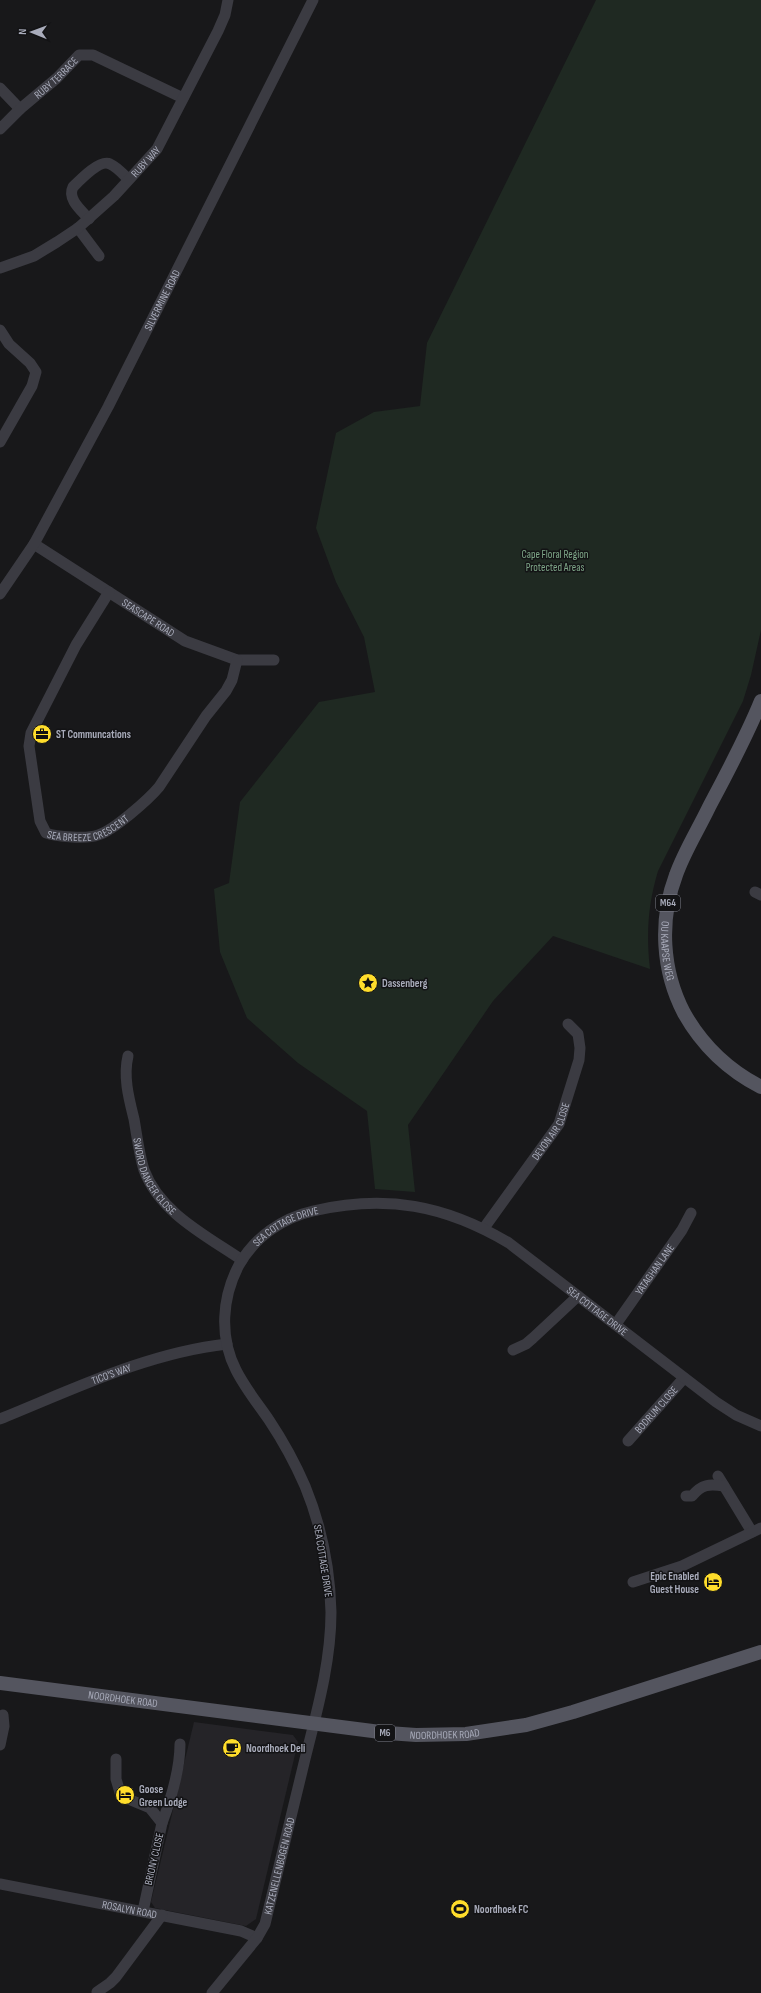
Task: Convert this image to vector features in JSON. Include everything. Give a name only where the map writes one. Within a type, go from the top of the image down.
[{"type":"main road","name":"OU KAAPSE WEG","points":[[761,702],[676,874],[667,908],[665,941],[671,980],[675,993],[688,1021],[709,1048],[722,1060],[737,1073],[761,1087]]},
{"type":"main road","name":"NOORDHOEK ROAD","points":[[0,1683],[314,1724],[416,1735],[466,1734],[526,1725],[573,1712],[761,1652]]},
{"type":"street","name":"RUBY WAY","points":[[0,268],[34,256],[78,228],[114,196],[156,149],[225,15],[228,0]]},
{"type":"street","name":"SILVERMINE ROAD","points":[[0,594],[34,544],[108,407],[312,0]]},
{"type":"street","name":"RUBY TERRACE","points":[[0,129],[20,109],[57,78],[74,58],[83,53],[93,55],[182,98]]},
{"type":"street","points":[[0,88],[20,109]]},
{"type":"street","points":[[89,219],[72,200],[72,186],[97,166],[103,164],[112,165],[128,179]]},
{"type":"street","points":[[78,228],[99,256]]},
{"type":"street","points":[[0,330],[9,344],[30,363],[36,372],[32,386],[0,442]]},
{"type":"street","name":"SEASCAPE ROAD","points":[[34,544],[185,640],[237,660],[274,660]]},
{"type":"street","name":"SEA BREEZE CRESCENT","points":[[109,592],[76,645],[30,738],[40,821],[46,833],[88,837],[101,835],[150,798],[159,788],[206,716],[226,691],[232,680],[237,660]]},
{"type":"street","name":"DEVON AIR CLOSE","points":[[484,1228],[559,1124],[571,1089],[580,1048],[578,1034],[568,1024]]},
{"type":"street","name":"SWORD DANCER CLOSE","points":[[128,1056],[126,1072],[130,1103],[142,1164],[149,1180],[170,1209],[242,1260]]},
{"type":"street","name":"SEA COTTAGE DRIVE","points":[[314,1724],[327,1664],[330,1641],[331,1612],[322,1544],[313,1508],[289,1454],[236,1371],[227,1344],[224,1310],[233,1276],[242,1260],[255,1243],[283,1222],[309,1212],[375,1202],[418,1206],[454,1216],[484,1228],[509,1243],[616,1324],[684,1378],[736,1415],[761,1426]]},
{"type":"street","name":"YATAGHAN LANE","points":[[616,1324],[682,1230],[691,1213]]},
{"type":"street","points":[[512,1350],[526,1344],[578,1296]]},
{"type":"street","name":"TICO'S WAY","points":[[0,1419],[148,1360],[201,1347],[227,1344]]},
{"type":"street","name":"BODRUM CLOSE","points":[[628,1441],[684,1378]]},
{"type":"street","points":[[633,1582],[682,1566],[757,1530],[721,1481],[706,1484],[699,1488],[692,1496],[686,1496]]},
{"type":"street","points":[[0,1745],[4,1726],[3,1715]]},
{"type":"street","name":"KATZENELLENBOGEN ROAD","points":[[212,1993],[257,1938],[265,1924],[314,1724]]},
{"type":"street","points":[[162,1823],[172,1791],[180,1756],[180,1744]]},
{"type":"street","name":"BRIONY CLOSE","points":[[116,1759],[116,1779],[121,1796],[150,1808],[162,1823],[143,1911]]},
{"type":"street","name":"ROSALYN ROAD","points":[[0,1884],[241,1931],[257,1938]]},
{"type":"street","points":[[97,1992],[116,1977],[162,1915]]},
{"type":"shaded area","points":[[194,1722],[293,1735],[298,1742],[256,1919],[246,1926],[155,1908],[151,1902]]},
{"type":"green space","name":"Cape Floral Region Protected Areas","points":[[596,0],[761,0],[761,630],[751,675],[743,701],[658,871],[650,907],[648,931],[650,969],[553,936],[493,1001],[408,1125],[415,1192],[375,1189],[367,1111],[298,1063],[247,1018],[220,952],[214,889],[229,883],[240,802],[319,702],[375,692],[364,637],[336,582],[316,528],[336,433],[374,412],[420,406],[427,343]]},
{"type":"place","name":"ST Communcations","points":[[42,734]]},
{"type":"place","name":"Dassenberg","points":[[368,983]]},
{"type":"place","name":"Epic Enabled Guest House","points":[[713,1582]]},
{"type":"place","name":"Noordhoek Deli","points":[[232,1748]]},
{"type":"place","name":"Goose Green Lodge","points":[[125,1795]]},
{"type":"place","name":"Noordhoek FC","points":[[460,1909]]}]
